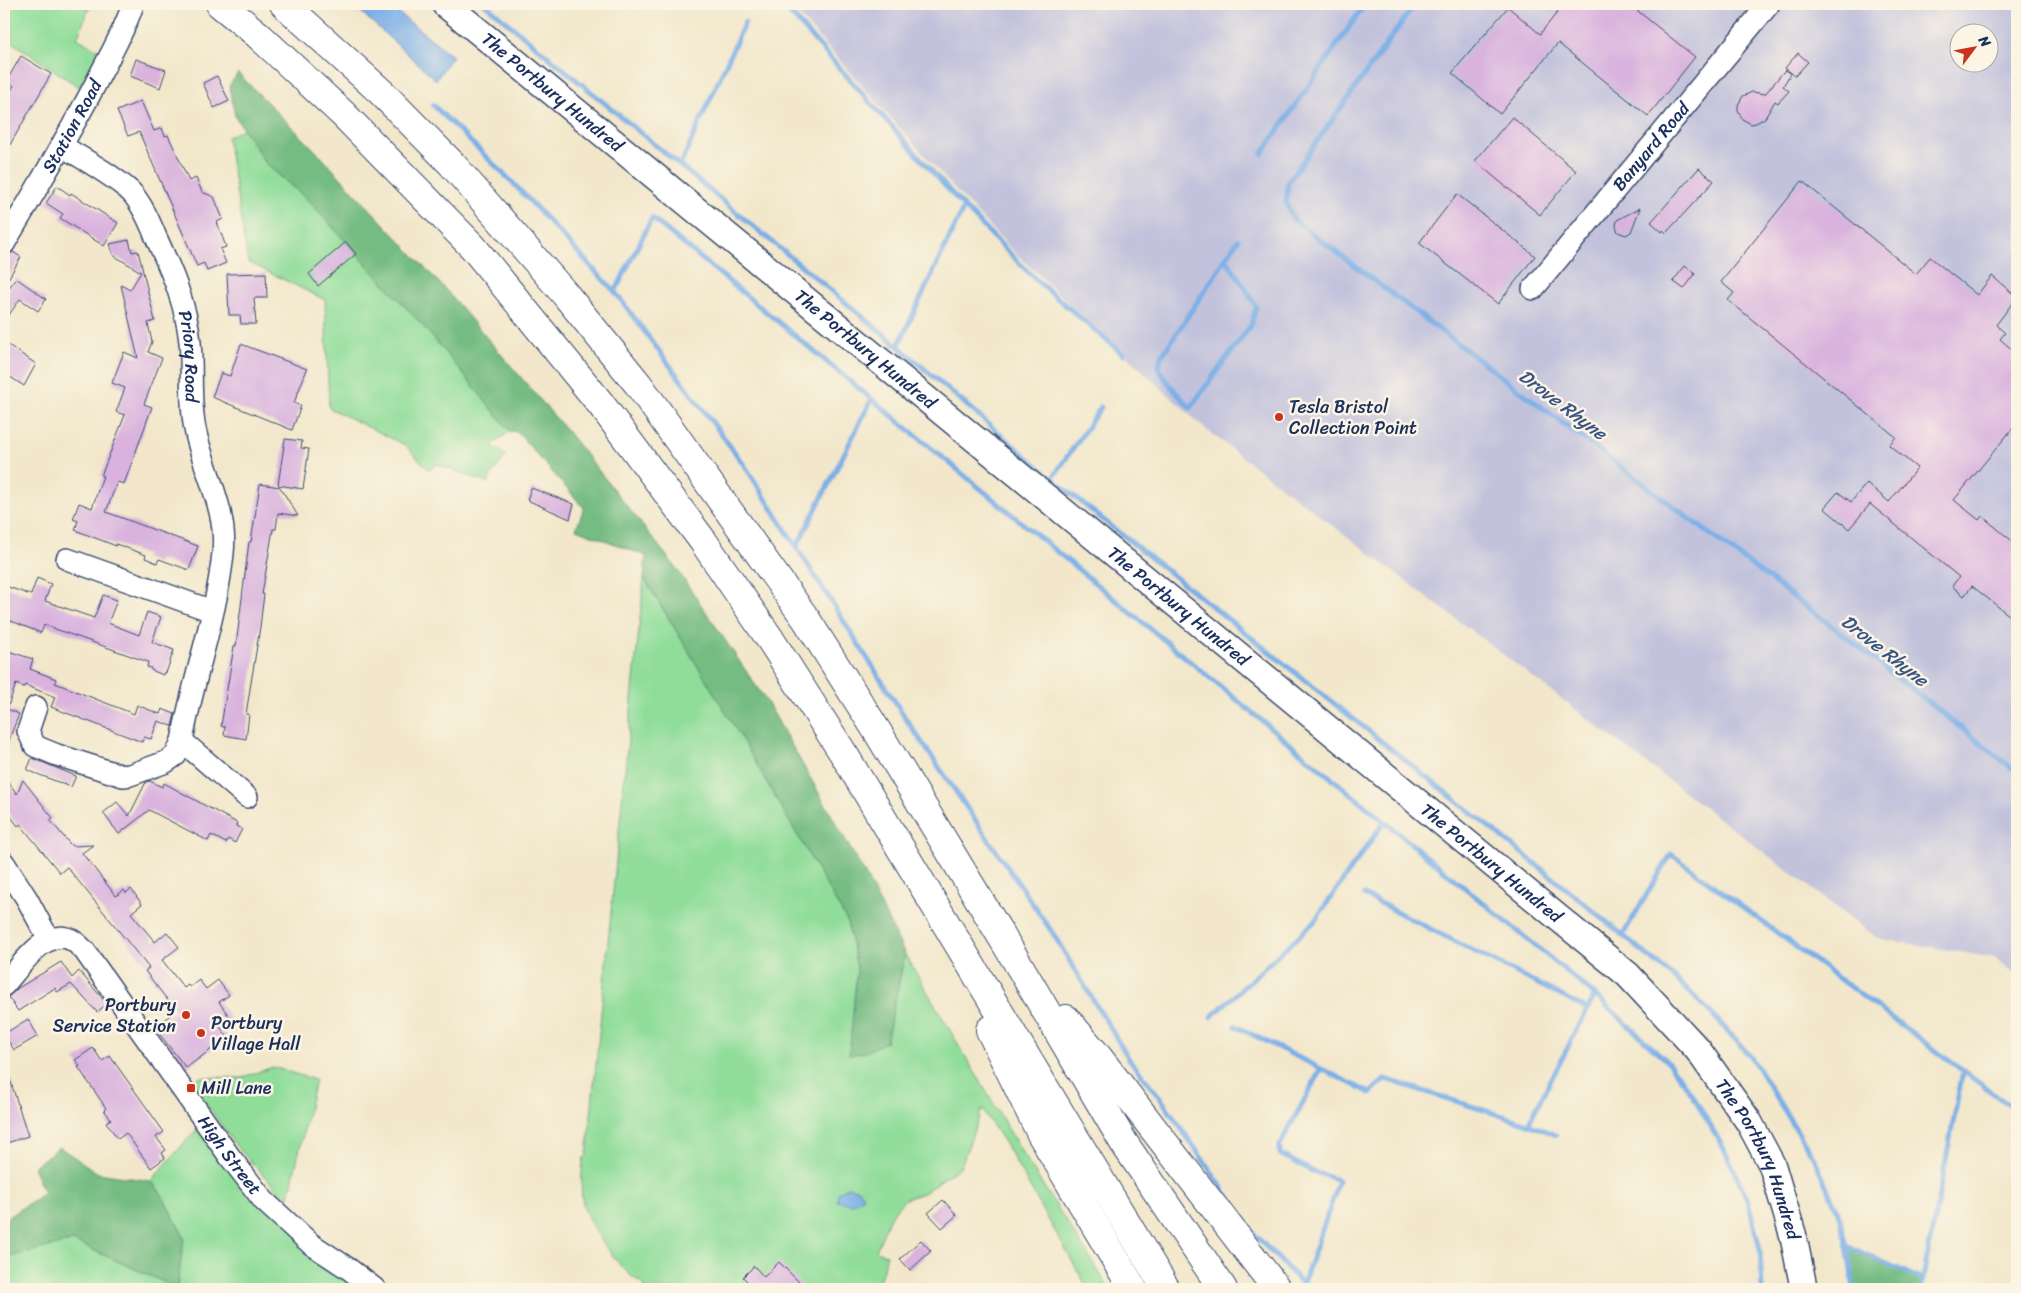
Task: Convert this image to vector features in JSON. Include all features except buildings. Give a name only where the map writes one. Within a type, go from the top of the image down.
[{"type":"highway","points":[[220,4],[257,34],[344,115],[473,247],[594,396],[703,541],[770,639],[844,756],[1166,1289]]},
{"type":"highway","points":[[284,4],[381,92],[451,163],[565,294],[638,384],[806,619],[877,731],[1124,1143],[1223,1289]]},
{"type":"highway","points":[[905,859],[1041,1134],[1133,1289]]},
{"type":"highway","points":[[1017,962],[1095,1053],[1277,1289]]},
{"type":"main road","name":"The Portbury Hundred","points":[[445,4],[1628,975],[1698,1050],[1749,1122],[1772,1165],[1793,1235],[1804,1289]]},
{"type":"street","name":"Station Road","points":[[4,244],[62,146],[112,51],[133,4]]},
{"type":"street","name":"Banyard Road","points":[[1533,289],[1770,4]]},
{"type":"street","name":"Priory Road","points":[[36,707],[28,730],[35,746],[114,774],[130,775],[166,762],[176,755],[182,741],[224,551],[224,530],[220,510],[203,460],[192,411],[190,342],[186,314],[177,282],[143,210],[131,193],[111,177],[62,146]]},
{"type":"street","points":[[67,559],[212,611]]},
{"type":"street","points":[[182,741],[247,797]]},
{"type":"street","points":[[4,863],[27,899],[49,940],[29,954],[4,985]]},
{"type":"street","name":"High Street","points":[[49,940],[60,937],[71,940],[84,950],[230,1157],[264,1201],[311,1244],[375,1289]]},
{"type":"shaded area","points":[[789,4],[2017,4],[2017,975],[1995,958],[1877,938],[1204,428],[1015,253],[960,195]]},
{"type":"green space","points":[[4,4],[91,4],[77,38],[100,51],[79,87],[4,37]]},
{"type":"green space","points":[[238,73],[311,146],[444,288],[567,431],[674,565],[767,702],[865,874],[905,954],[886,1042],[865,1052],[849,1055],[857,968],[847,921],[739,734],[644,578],[646,556],[576,529],[584,508],[517,432],[510,431],[430,334],[309,201],[267,165],[235,116],[229,86]]},
{"type":"green space","points":[[243,129],[267,165],[309,201],[428,331],[510,431],[492,445],[506,456],[492,474],[488,483],[437,464],[429,470],[405,445],[329,408],[325,300],[248,262],[227,137]]},
{"type":"green space","points":[[644,578],[739,734],[847,921],[857,968],[850,1055],[886,1042],[905,954],[1026,1159],[1110,1289],[1088,1289],[1007,1147],[982,1109],[961,1166],[923,1193],[905,1199],[890,1217],[876,1251],[887,1255],[877,1289],[645,1289],[641,1282],[634,1278],[616,1260],[599,1236],[583,1205],[582,1171],[583,1159],[587,1155]]},
{"type":"green space","points":[[273,1067],[315,1080],[288,1201],[236,1146],[191,1082],[201,1077],[240,1078]]},
{"type":"green space","points":[[200,1129],[357,1285],[355,1289],[4,1289],[4,1258],[73,1241],[177,1288],[184,1237],[161,1193],[151,1181],[194,1132]]},
{"type":"green space","points":[[59,1147],[98,1173],[151,1181],[161,1193],[184,1238],[177,1288],[73,1241],[4,1258],[4,1220],[44,1193],[33,1167]]},
{"type":"green space","points":[[1847,1246],[1923,1280],[1921,1289],[1854,1289]]},
{"type":"water","points":[[352,4],[387,4],[453,56],[436,80]]},
{"type":"water","points":[[847,1187],[858,1189],[863,1196],[861,1199],[852,1204],[837,1201],[838,1193]]},
{"type":"waterway","points":[[485,4],[898,346],[1052,479],[1552,877],[1675,978],[1713,1015],[1751,1057],[1814,1158],[1838,1212],[1847,1246],[1854,1289]]},
{"type":"waterway","points":[[782,4],[964,207],[1036,280],[1123,354]]},
{"type":"waterway","points":[[1262,154],[1365,4]]},
{"type":"waterway","name":"Drove Rhyne","points":[[1415,4],[1288,182],[1286,203],[1294,220],[1837,630],[2017,772]]},
{"type":"waterway","points":[[681,164],[745,22]]},
{"type":"waterway","points":[[433,105],[513,183],[615,292],[745,466],[906,719],[1052,932],[1129,1059],[1159,1096],[1254,1234],[1308,1289]]},
{"type":"waterway","points":[[898,346],[964,207]]},
{"type":"waterway","points":[[615,292],[652,218],[1595,995],[1667,1061],[1692,1094],[1724,1149],[1748,1201],[1760,1249],[1762,1289]]},
{"type":"waterway","points":[[1226,259],[1256,307],[1251,325],[1190,408],[1167,382],[1158,368],[1161,357],[1238,240]]},
{"type":"waterway","points":[[796,548],[872,399]]},
{"type":"waterway","points":[[1052,479],[1101,407]]},
{"type":"waterway","points":[[1211,1017],[1314,922],[1384,822]]},
{"type":"waterway","points":[[1622,936],[1671,854],[2017,1111]]},
{"type":"waterway","points":[[1364,895],[1587,1009]]},
{"type":"waterway","points":[[1528,1124],[1595,995]]},
{"type":"waterway","points":[[1235,1026],[1370,1093],[1385,1079],[1528,1124],[1556,1135]]},
{"type":"waterway","points":[[1303,1284],[1338,1180],[1312,1171],[1280,1154],[1280,1145],[1321,1069]]},
{"type":"waterway","points":[[1921,1289],[1963,1071]]},
{"type":"waterway","points":[[1847,1246],[1923,1280]]},
{"type":"place","name":"Tesla Bristol Collection Point","points":[[1279,417]]},
{"type":"place","name":"Portbury Service Station","points":[[186,1015]]},
{"type":"place","name":"Portbury Village Hall","points":[[201,1033]]},
{"type":"place","name":"Mill Lane","points":[[191,1088]]}]
